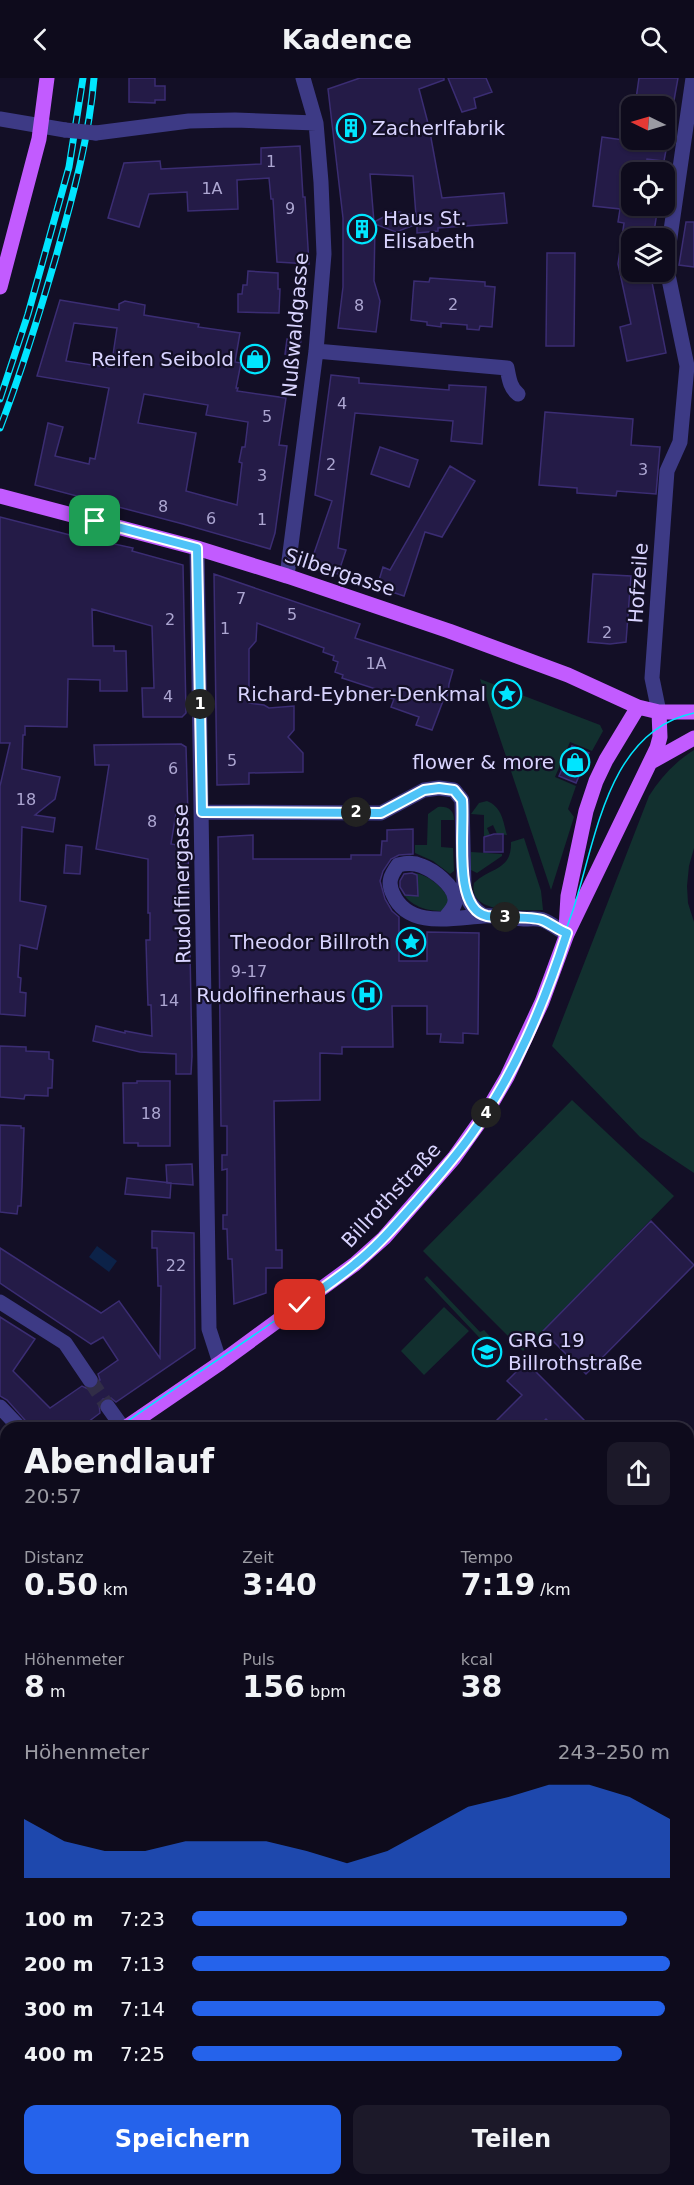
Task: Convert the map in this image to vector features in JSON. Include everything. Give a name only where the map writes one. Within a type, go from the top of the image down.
[{"type":"main road","points":[[0,287],[42,127],[47,78]]},
{"type":"main road","name":"Silbergasse","points":[[0,496],[197,548],[287,576],[449,631],[568,675],[638,707],[659,712]]},
{"type":"main road","name":"Billrothstraße","points":[[567,933],[568,896],[586,811],[606,760],[638,707]]},
{"type":"main road","points":[[659,712],[694,712]]},
{"type":"main road","name":"Billrothstraße","points":[[133,1422],[220,1363],[356,1264],[384,1238],[454,1158],[486,1113],[507,1077],[542,1002],[567,933],[651,762],[660,736],[659,712]]},
{"type":"main road","points":[[651,762],[694,738]]},
{"type":"street","name":"Nußwaldgasse","points":[[287,576],[316,351],[324,254],[316,123],[303,78]]},
{"type":"street","points":[[690,367],[682,348],[666,265],[693,78]]},
{"type":"street","points":[[0,119],[42,127],[96,133],[189,121],[316,123]]},
{"type":"street","points":[[316,351],[507,368],[513,391],[518,394]]},
{"type":"street","name":"Hofzeile","points":[[659,712],[652,678],[667,471],[680,442],[690,367]]},
{"type":"street","name":"Rudolfinergasse","points":[[197,548],[209,1329],[220,1363]]},
{"type":"street","points":[[202,812],[381,813],[424,790],[439,788],[454,790],[462,800],[458,890],[453,910],[444,919]]},
{"type":"street","points":[[484,916],[475,910],[458,890],[423,866],[410,863],[398,865],[390,875],[389,887],[402,908],[412,915],[444,919],[484,916],[543,920],[567,933]]},
{"type":"street","points":[[0,1302],[64,1343],[90,1380]]},
{"type":"street","points":[[0,1407],[14,1422]]},
{"type":"street","points":[[108,1407],[119,1422]]},
{"type":"green space","points":[[480,679],[600,725],[603,731],[592,751],[570,742],[555,777],[576,786],[568,809],[574,817],[551,890]]},
{"type":"green space","points":[[694,750],[694,848],[687,886],[688,903],[694,922],[694,1173],[640,1137],[552,1046],[649,796],[669,770]]},
{"type":"green space","points":[[487,801],[499,811],[507,835],[497,834],[493,825],[487,828],[490,835],[484,837],[484,815],[471,814],[479,803]]},
{"type":"green space","points":[[438,807],[450,809],[454,817],[454,820],[441,820],[441,847],[453,848],[454,871],[450,874],[433,861],[415,853],[415,845],[427,845],[428,814]]},
{"type":"green space","points":[[524,838],[541,891],[543,910],[511,910],[488,906],[479,901],[474,893],[474,883],[504,863],[508,858],[511,842]]},
{"type":"green space","points":[[471,852],[502,854],[502,856],[477,873],[471,870]]},
{"type":"green space","points":[[411,873],[429,878],[444,891],[450,902],[442,911],[419,907],[405,896],[402,891]]},
{"type":"green space","points":[[572,1100],[674,1196],[523,1351],[423,1251]]},
{"type":"green space","points":[[427,1276],[480,1332],[484,1330],[498,1345],[492,1351],[424,1279]]},
{"type":"green space","points":[[444,1307],[469,1331],[424,1375],[401,1351]]},
{"type":"water","points":[[97,1246],[117,1261],[109,1272],[89,1257]]},
{"type":"building","points":[[129,78],[155,78],[155,86],[165,86],[165,100],[155,100],[155,103],[129,102]]},
{"type":"building","points":[[360,78],[444,78],[444,80],[419,89],[429,127],[442,198],[504,193],[507,223],[438,228],[438,231],[417,233],[417,224],[396,232],[375,224],[374,281],[380,301],[376,332],[338,328],[343,287],[343,218],[328,89]],"holes":[[[370,174],[413,176],[416,216],[395,211],[374,222]]]},
{"type":"building","points":[[448,78],[486,78],[492,92],[474,98],[476,108],[462,112]]},
{"type":"building","points":[[639,78],[678,78],[675,96],[636,96]]},
{"type":"building","points":[[602,137],[621,140],[621,150],[666,150],[664,161],[647,159],[647,162],[621,162],[621,216],[656,216],[655,228],[623,228],[624,223],[618,222],[620,209],[593,206]]},
{"type":"building","points":[[300,146],[309,264],[277,262],[273,199],[271,199],[269,178],[237,180],[238,209],[188,211],[187,192],[149,194],[139,227],[108,218],[124,163],[160,161],[161,169],[261,164],[261,148]]},
{"type":"building","points":[[686,222],[694,222],[694,267],[679,265]]},
{"type":"building","points":[[621,244],[621,278],[618,264]]},
{"type":"building","points":[[547,253],[575,253],[574,346],[546,346]]},
{"type":"building","points":[[248,271],[278,273],[279,313],[238,312],[238,294],[242,294],[243,285],[247,285]]},
{"type":"building","points":[[430,278],[485,282],[485,286],[495,287],[492,327],[480,326],[479,330],[467,329],[467,325],[441,323],[441,327],[411,320],[414,281],[429,282]]},
{"type":"building","points":[[622,282],[652,282],[666,353],[627,361],[620,327],[631,324]]},
{"type":"building","points":[[60,300],[119,310],[119,304],[125,301],[145,305],[144,315],[199,324],[198,327],[240,333],[235,362],[241,363],[237,391],[286,398],[279,445],[287,446],[275,533],[270,549],[35,485],[48,423],[63,427],[55,456],[89,464],[90,458],[95,459],[109,388],[37,376]],"holes":[[[74,323],[117,328],[111,368],[66,361]],[[144,394],[208,405],[206,415],[248,422],[245,447],[242,447],[239,462],[242,463],[237,505],[186,491],[196,433],[138,423]]]},
{"type":"building","points":[[287,339],[301,340],[299,355],[285,354]]},
{"type":"building","points":[[331,375],[359,378],[359,383],[449,390],[449,385],[486,387],[482,444],[451,441],[453,421],[355,413],[338,548],[346,550],[338,574],[310,565],[332,501],[315,495]]},
{"type":"building","points":[[545,412],[633,419],[631,445],[660,447],[656,494],[617,491],[616,496],[577,493],[577,488],[539,485]]},
{"type":"building","points":[[380,447],[418,460],[409,487],[371,474]]},
{"type":"building","points":[[450,466],[475,481],[442,537],[425,532],[404,596],[377,587],[383,567],[390,570]]},
{"type":"building","points":[[0,517],[109,545],[110,543],[133,548],[132,551],[183,565],[186,713],[182,717],[143,717],[142,688],[154,688],[152,626],[92,609],[93,646],[114,646],[114,651],[126,651],[127,691],[100,691],[100,680],[68,679],[67,727],[25,726],[22,769],[60,777],[55,799],[35,815],[55,818],[53,832],[22,827],[20,901],[46,906],[37,949],[20,945],[18,977],[21,978],[20,992],[26,993],[25,1016],[0,1014],[0,786],[10,743],[0,743]]},
{"type":"building","points":[[214,574],[360,624],[355,638],[453,670],[448,695],[443,701],[432,730],[416,725],[419,717],[391,707],[394,699],[390,698],[391,694],[342,678],[343,675],[335,672],[338,662],[333,660],[334,656],[323,652],[324,648],[257,623],[256,641],[249,649],[249,703],[269,708],[294,706],[294,730],[288,737],[303,753],[303,772],[249,773],[249,784],[217,785]]},
{"type":"building","points":[[593,574],[631,576],[626,642],[610,644],[588,642]]},
{"type":"building","points":[[181,744],[186,747],[188,815],[176,813],[171,844],[188,847],[191,1074],[176,1074],[176,1054],[140,1052],[93,1041],[96,1026],[152,1036],[151,1005],[148,1005],[146,940],[150,940],[148,859],[96,849],[109,765],[95,765],[94,745]]},
{"type":"building","name":"flower & more","points":[[572,746],[589,753],[576,783],[559,776]]},
{"type":"building","points":[[413,829],[413,854],[399,855],[391,859],[380,881],[385,899],[392,911],[399,917],[399,961],[427,961],[427,932],[479,933],[478,1034],[463,1033],[463,1043],[440,1042],[441,1034],[427,1034],[427,1006],[392,1006],[393,1047],[342,1047],[342,1054],[320,1053],[320,1100],[274,1101],[276,1250],[282,1250],[282,1268],[266,1268],[266,1293],[234,1304],[232,1259],[228,1259],[227,1229],[223,1229],[223,1215],[227,1215],[227,1169],[222,1170],[222,1155],[227,1155],[227,1126],[221,1126],[218,837],[253,835],[253,859],[351,859],[351,855],[381,855],[382,841],[387,841],[387,830]]},
{"type":"building","points":[[503,834],[503,852],[484,852],[484,837]]},
{"type":"building","points":[[66,845],[82,847],[80,874],[64,873]]},
{"type":"building","points":[[404,874],[417,875],[418,896],[405,895],[400,887]]},
{"type":"building","points":[[0,1046],[26,1047],[26,1051],[49,1052],[49,1059],[53,1060],[52,1088],[48,1088],[48,1096],[25,1095],[24,1099],[0,1097]]},
{"type":"building","points":[[137,1081],[170,1081],[170,1146],[138,1146],[138,1143],[124,1143],[123,1083],[137,1083]]},
{"type":"building","points":[[0,1125],[24,1128],[21,1206],[18,1206],[17,1214],[0,1212]]},
{"type":"building","points":[[192,1164],[193,1185],[167,1183],[166,1165]]},
{"type":"building","points":[[127,1178],[171,1183],[170,1198],[125,1194]]},
{"type":"building","points":[[651,1221],[694,1265],[586,1374],[543,1331]]},
{"type":"building","points":[[152,1231],[194,1233],[195,1348],[116,1402],[111,1398],[103,1399],[99,1404],[100,1413],[88,1422],[27,1422],[7,1400],[0,1396],[0,1317],[35,1339],[13,1371],[50,1408],[82,1386],[90,1390],[96,1388],[100,1380],[98,1374],[118,1360],[103,1337],[91,1344],[0,1283],[0,1248],[101,1313],[119,1301],[160,1358],[161,1286],[158,1286],[157,1248],[152,1248]]},
{"type":"building","points":[[526,1362],[586,1422],[549,1422],[546,1419],[543,1422],[495,1422],[522,1395],[507,1381]]},
{"type":"tunnel","points":[[90,1380],[108,1407]]},
{"type":"tram line","points":[[127,1422],[262,1330],[345,1268],[400,1217],[426,1189],[471,1129],[491,1097],[510,1064],[533,1015],[573,910],[598,822],[624,765],[642,742],[665,724],[694,713]]},
{"type":"railway","points":[[0,399],[28,314],[69,167],[83,78]]},
{"type":"railway","points":[[0,428],[37,319],[69,210],[80,166],[94,78]]},
{"type":"place","name":"Zacherlfabrik","points":[[351,128]]},
{"type":"place","name":"Haus St. Elisabeth","points":[[362,229]]},
{"type":"place","name":"Reifen Seibold","points":[[255,359]]},
{"type":"place","name":"Richard-Eybner-Denkmal","points":[[507,694]]},
{"type":"place","name":"flower & more","points":[[575,762]]},
{"type":"place","name":"Theodor Billroth","points":[[411,942]]},
{"type":"place","name":"Rudolfinerhaus","points":[[367,995]]},
{"type":"place","name":"GRG 19 Billrothstraße","points":[[487,1352]]},
{"type":"route","points":[[95,521],[197,548],[202,812],[381,813],[402,804],[424,790],[439,788],[454,790],[462,800],[464,817],[464,889],[468,901],[475,910],[484,916],[543,920],[546,924],[567,933],[554,972],[525,1042],[507,1077],[472,1134],[384,1238],[356,1264],[300,1305]]}]
